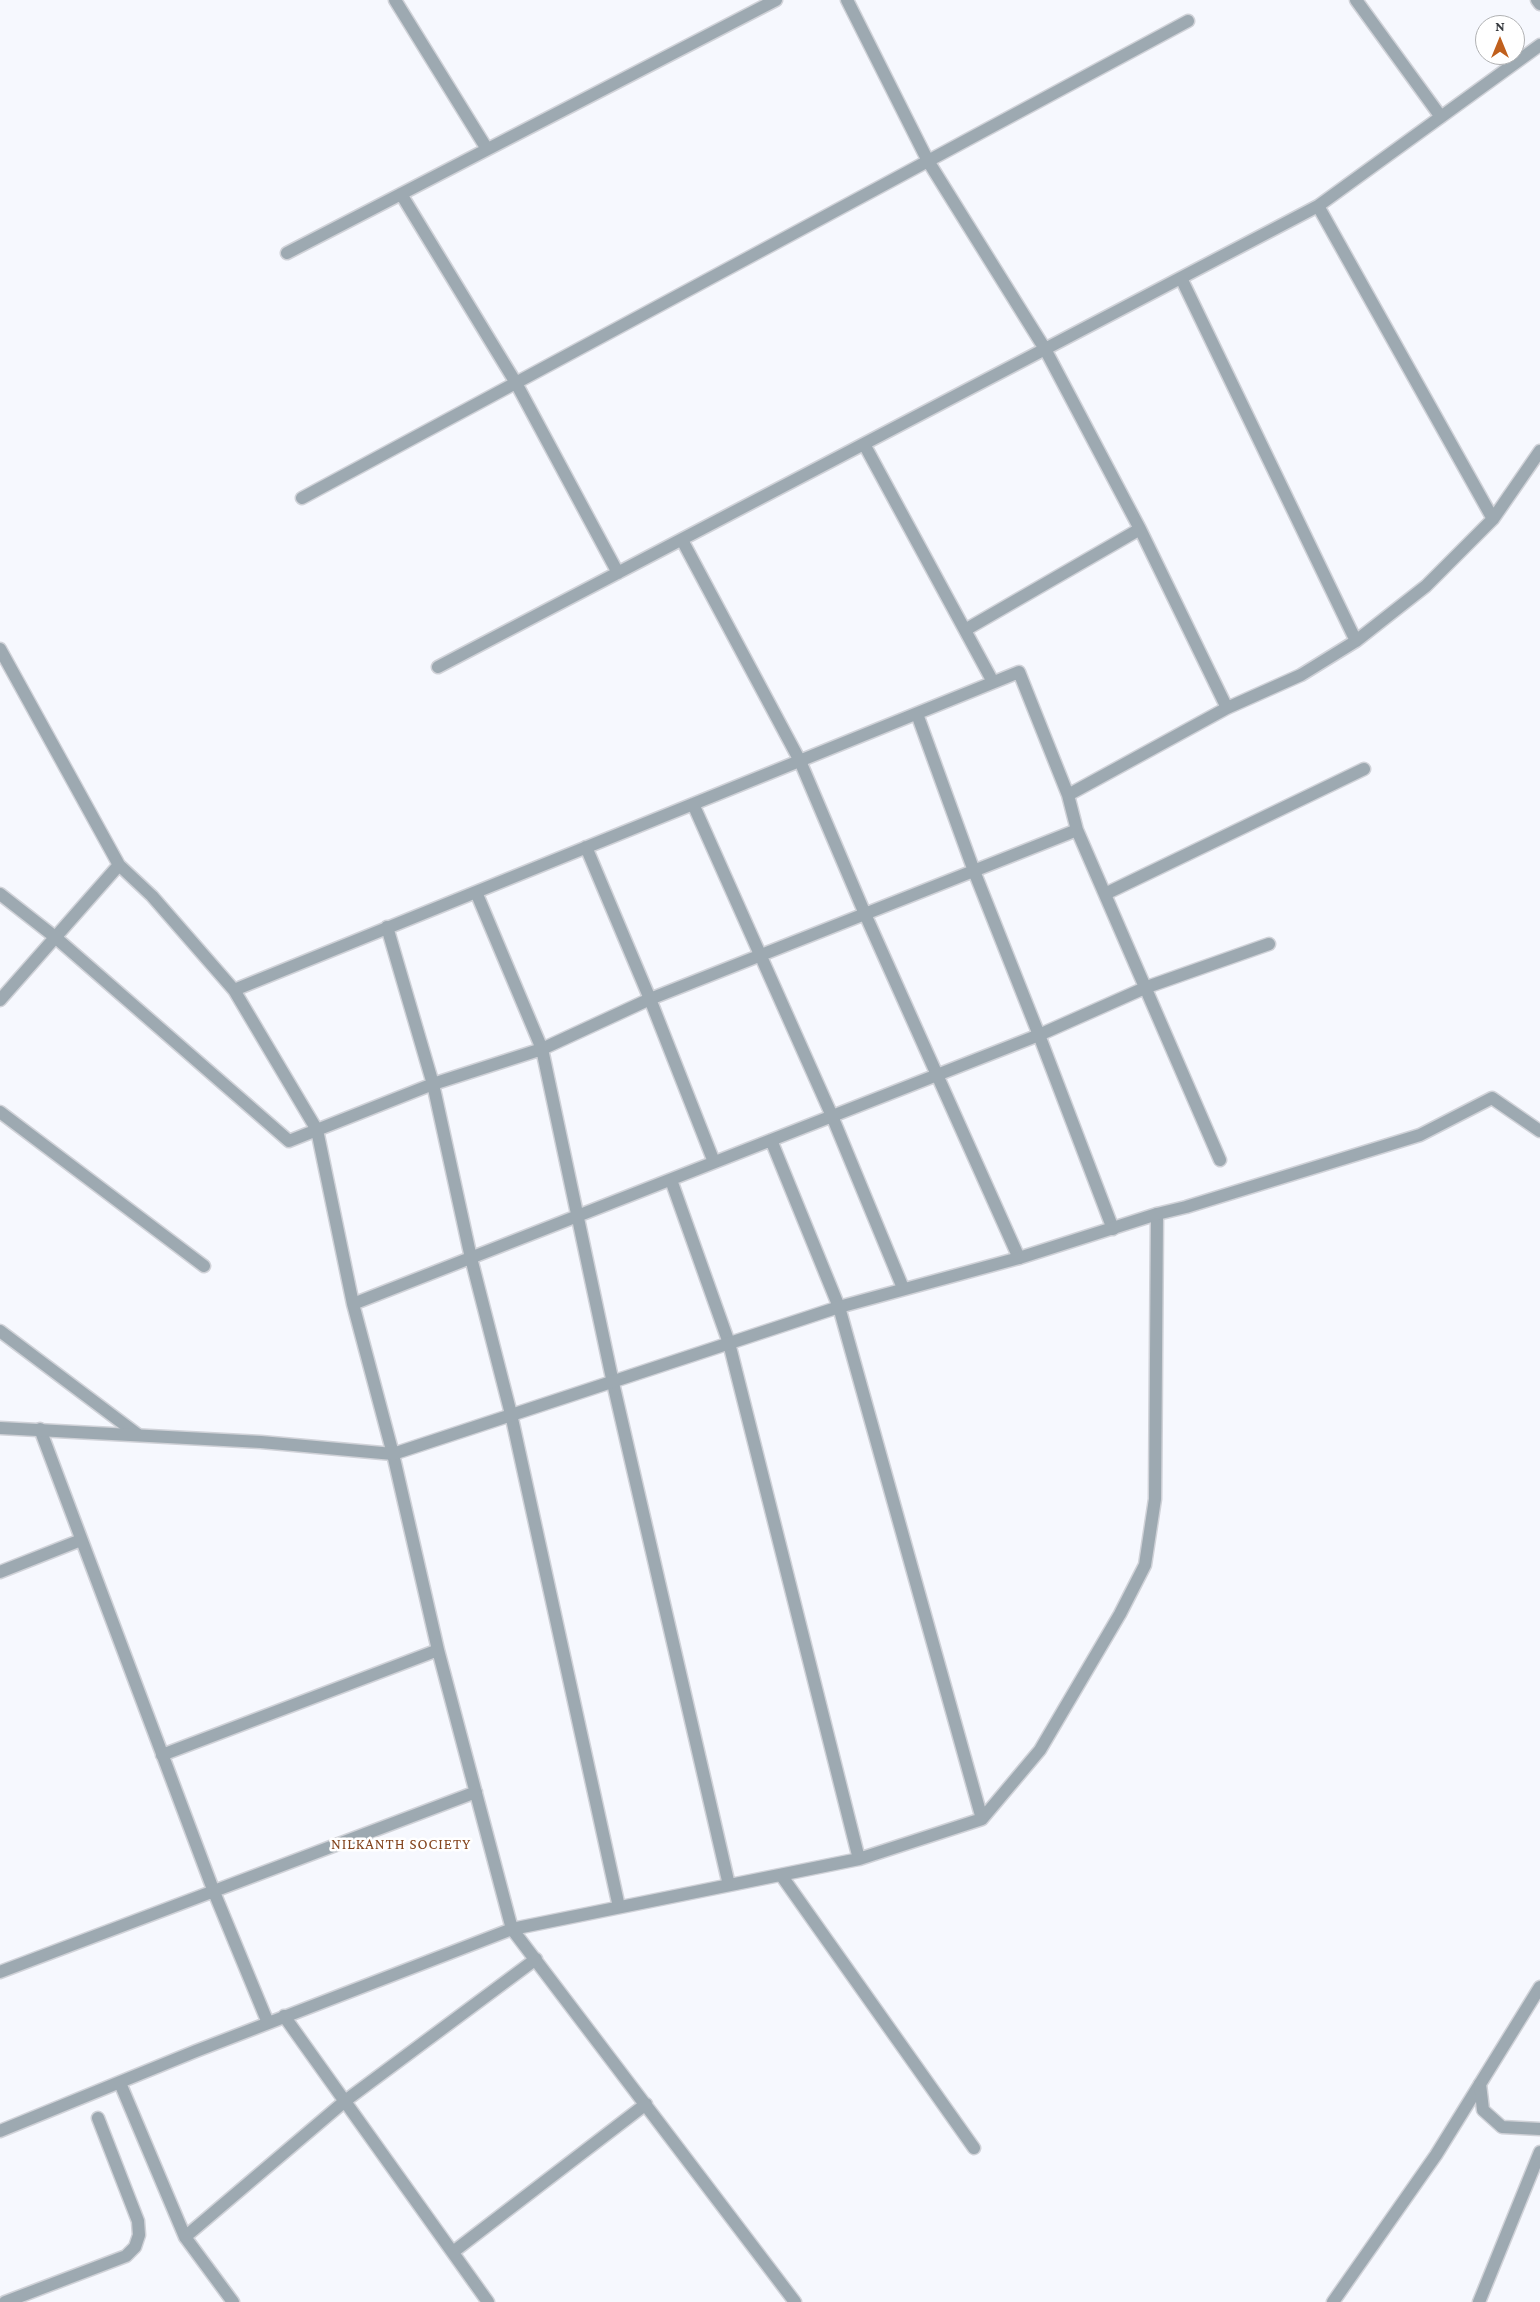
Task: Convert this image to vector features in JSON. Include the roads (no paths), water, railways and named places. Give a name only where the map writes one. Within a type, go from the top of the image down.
[{"type":"street","points":[[395,0],[487,149]]},
{"type":"street","points":[[287,253],[776,0]]},
{"type":"street","points":[[847,0],[928,161],[1045,348],[1140,529],[1227,708]]},
{"type":"street","points":[[1356,0],[1440,117]]},
{"type":"street","points":[[1537,0],[1540,4]]},
{"type":"street","points":[[302,498],[1188,21]]},
{"type":"street","points":[[438,667],[1318,206],[1540,45]]},
{"type":"street","points":[[401,194],[516,383],[618,573]]},
{"type":"street","points":[[1318,206],[1493,519]]},
{"type":"street","points":[[1181,278],[1356,641]]},
{"type":"street","points":[[864,444],[993,682]]},
{"type":"street","points":[[1068,795],[1227,708],[1301,675],[1356,641],[1426,586],[1493,519],[1540,451]]},
{"type":"street","points":[[965,630],[1140,529]]},
{"type":"street","points":[[682,540],[800,760],[865,914],[1019,1258]]},
{"type":"street","points":[[0,649],[119,865],[152,896],[234,990],[317,1130],[353,1304],[393,1454],[438,1650],[512,1929],[795,2302]]},
{"type":"street","points":[[234,990],[1019,672],[1068,795],[1077,830],[1147,987],[1220,1160]]},
{"type":"street","points":[[917,714],[974,871],[1113,1229]]},
{"type":"street","points":[[1105,894],[1364,769]]},
{"type":"street","points":[[693,804],[832,1116],[903,1288]]},
{"type":"street","points":[[0,894],[55,937],[289,1141],[433,1084],[542,1049],[650,999],[1077,830]]},
{"type":"street","points":[[586,848],[650,999],[714,1162]]},
{"type":"street","points":[[0,1000],[119,865]]},
{"type":"street","points":[[476,892],[542,1049],[613,1383],[729,1886]]},
{"type":"street","points":[[387,928],[433,1084],[471,1258],[511,1414],[619,1907]]},
{"type":"street","points":[[353,1304],[1039,1035],[1147,987],[1269,944]]},
{"type":"street","points":[[0,1428],[261,1442],[393,1454],[839,1307],[903,1288],[1019,1258],[1156,1214],[1186,1207],[1420,1135],[1492,1098],[1540,1131]]},
{"type":"street","points":[[0,1112],[204,1266]]},
{"type":"street","points":[[770,1140],[839,1307],[982,1819]]},
{"type":"street","points":[[671,1180],[729,1343],[858,1859]]},
{"type":"street","points":[[0,2131],[284,2016],[512,1929],[858,1859],[982,1819],[1040,1750],[1120,1614],[1145,1566],[1155,1499],[1156,1214]]},
{"type":"street","points":[[0,1331],[137,1434]]},
{"type":"street","points":[[40,1429],[214,1892],[268,2023]]},
{"type":"street","points":[[0,1572],[81,1540]]},
{"type":"street","points":[[162,1755],[438,1650]]},
{"type":"street","points":[[0,1972],[476,1792]]},
{"type":"street","points":[[781,1875],[974,2148]]},
{"type":"street","points":[[185,2237],[345,2101],[536,1959]]},
{"type":"street","points":[[1332,2302],[1436,2155],[1540,1987]]},
{"type":"street","points":[[284,2016],[488,2302]]},
{"type":"street","points":[[120,2083],[185,2237],[233,2302]]},
{"type":"street","points":[[1480,2084],[1483,2110],[1502,2127],[1540,2129]]},
{"type":"street","points":[[452,2252],[646,2104]]},
{"type":"street","points":[[5,2302],[126,2256],[135,2247],[139,2235],[138,2221],[98,2118]]},
{"type":"street","points":[[1480,2302],[1540,2152]]},
{"type":"district","name":"NILKANTH SOCIETY","points":[[401,1844]]}]
